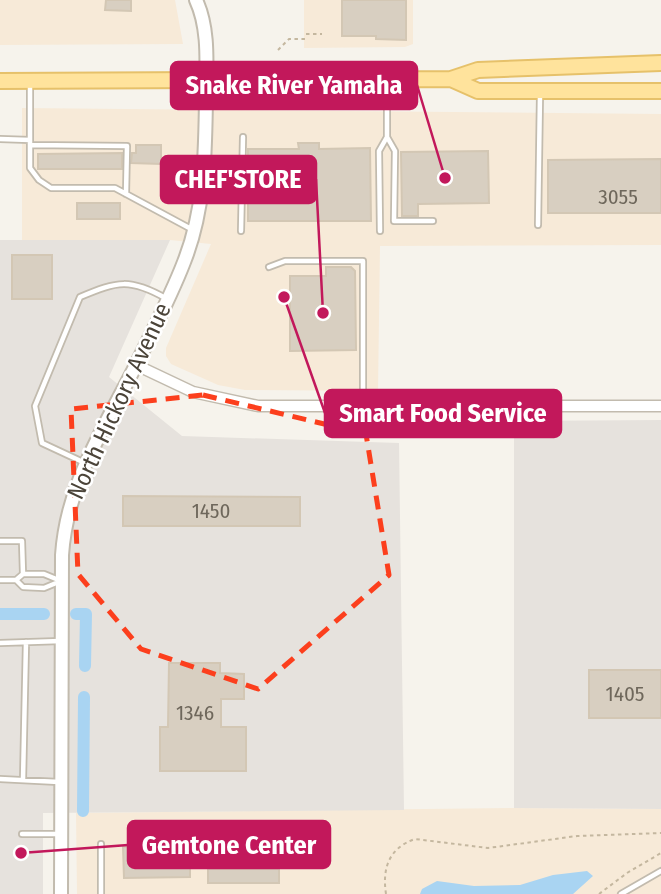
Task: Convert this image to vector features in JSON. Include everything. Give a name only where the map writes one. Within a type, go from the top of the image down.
[{"type":"main road","points":[[0,81],[452,79],[478,70],[661,63]]},
{"type":"main road","points":[[452,79],[478,91],[661,90]]},
{"type":"street","name":"North Hickory Avenue","points":[[61,894],[64,527],[76,483],[167,299],[199,218],[205,172],[206,81],[205,29],[197,0]]},
{"type":"street","points":[[136,365],[193,391],[258,406],[661,406]]},
{"type":"lane","points":[[387,80],[387,137],[395,151],[394,221],[433,221]]},
{"type":"lane","points":[[30,81],[30,168],[39,180],[51,188],[115,188],[194,231]]},
{"type":"lane","points":[[538,225],[540,91]]},
{"type":"lane","points":[[242,231],[243,137]]},
{"type":"lane","points":[[380,231],[379,150],[387,137]]},
{"type":"lane","points":[[0,139],[127,146],[127,194]]},
{"type":"lane","points":[[269,267],[285,261],[363,261],[363,406]]},
{"type":"lane","points":[[85,463],[42,443],[35,406],[80,297],[106,286],[137,284],[167,299]]},
{"type":"lane","points":[[0,541],[22,541],[23,574]]},
{"type":"lane","points":[[0,580],[16,580],[23,574],[44,574],[62,581]]},
{"type":"lane","points":[[16,580],[23,587],[33,588],[44,588],[62,581]]},
{"type":"lane","points":[[0,643],[62,641]]},
{"type":"lane","points":[[23,780],[26,642]]},
{"type":"lane","points":[[0,779],[61,782]]},
{"type":"lane","points":[[22,834],[61,834]]},
{"type":"lane","points":[[101,844],[101,894]]},
{"type":"lane","points":[[621,894],[661,871]]},
{"type":"path","points":[[306,34],[323,34]]},
{"type":"path","points":[[278,50],[289,39],[305,39]]},
{"type":"path","points":[[386,894],[385,873],[392,854],[415,839],[488,848],[577,836],[661,833]]},
{"type":"path","points":[[599,894],[661,853]]},
{"type":"highlighted area","points":[[203,395],[366,434],[389,575],[258,689],[141,649],[78,574],[71,409]]},
{"type":"shaded area","points":[[0,0],[175,0],[183,44],[0,45]]},
{"type":"shaded area","points":[[304,0],[413,0],[413,44],[405,47],[304,48]]},
{"type":"shaded area","points":[[22,108],[661,114],[661,245],[380,246],[378,391],[245,390],[218,385],[171,364],[166,356],[166,348],[211,244],[170,240],[22,240]]},
{"type":"shaded area","points":[[0,240],[170,240],[109,377],[182,436],[399,443],[404,810],[43,813],[43,894],[0,894]]},
{"type":"shaded area","points":[[661,420],[661,809],[514,808],[514,421]]},
{"type":"shaded area","points":[[661,809],[661,894],[77,894],[76,813]]},
{"type":"water","points":[[587,871],[593,876],[573,894],[420,894],[422,889],[437,881],[474,886],[520,885],[553,875]]},
{"type":"building","points":[[106,0],[131,0],[131,11],[105,10]]},
{"type":"building","points":[[342,0],[406,0],[406,40],[376,39],[376,36],[342,36]]},
{"type":"building","points":[[298,143],[319,143],[319,149],[370,148],[371,221],[248,221],[248,149],[299,149]]},
{"type":"building","points":[[136,145],[161,145],[161,164],[131,163],[132,153],[136,153]]},
{"type":"building","points":[[488,151],[489,203],[418,204],[418,216],[402,216],[401,152]]},
{"type":"building","points":[[122,153],[122,169],[38,169],[38,154]]},
{"type":"building","points":[[661,159],[661,213],[548,213],[548,160]]},
{"type":"building","points":[[77,203],[120,203],[120,219],[77,219]]},
{"type":"building","points":[[12,255],[52,255],[52,299],[12,299]]},
{"type":"building","points":[[326,267],[351,267],[355,271],[356,350],[290,351],[290,276],[326,276]]},
{"type":"building","points":[[123,496],[300,497],[300,526],[123,526]]},
{"type":"building","points":[[169,663],[220,663],[220,673],[244,674],[244,699],[221,699],[221,727],[246,727],[246,771],[160,771],[160,727],[168,727]]},
{"type":"building","points":[[589,670],[661,670],[661,718],[589,718]]},
{"type":"building","points":[[190,846],[190,877],[124,878],[123,847]]},
{"type":"building","points":[[208,869],[279,869],[279,883],[208,883]]},
{"type":"waterway","points":[[0,614],[44,614]]},
{"type":"waterway","points":[[76,614],[86,614],[85,666]]},
{"type":"waterway","points":[[83,811],[84,697]]},
{"type":"place","name":"Snake River Yamaha","points":[[445,178]]},
{"type":"place","name":"Smart Food Service","points":[[284,297]]},
{"type":"place","name":"CHEF'STORE","points":[[323,313]]},
{"type":"place","name":"Gemtone Center","points":[[21,853]]}]
